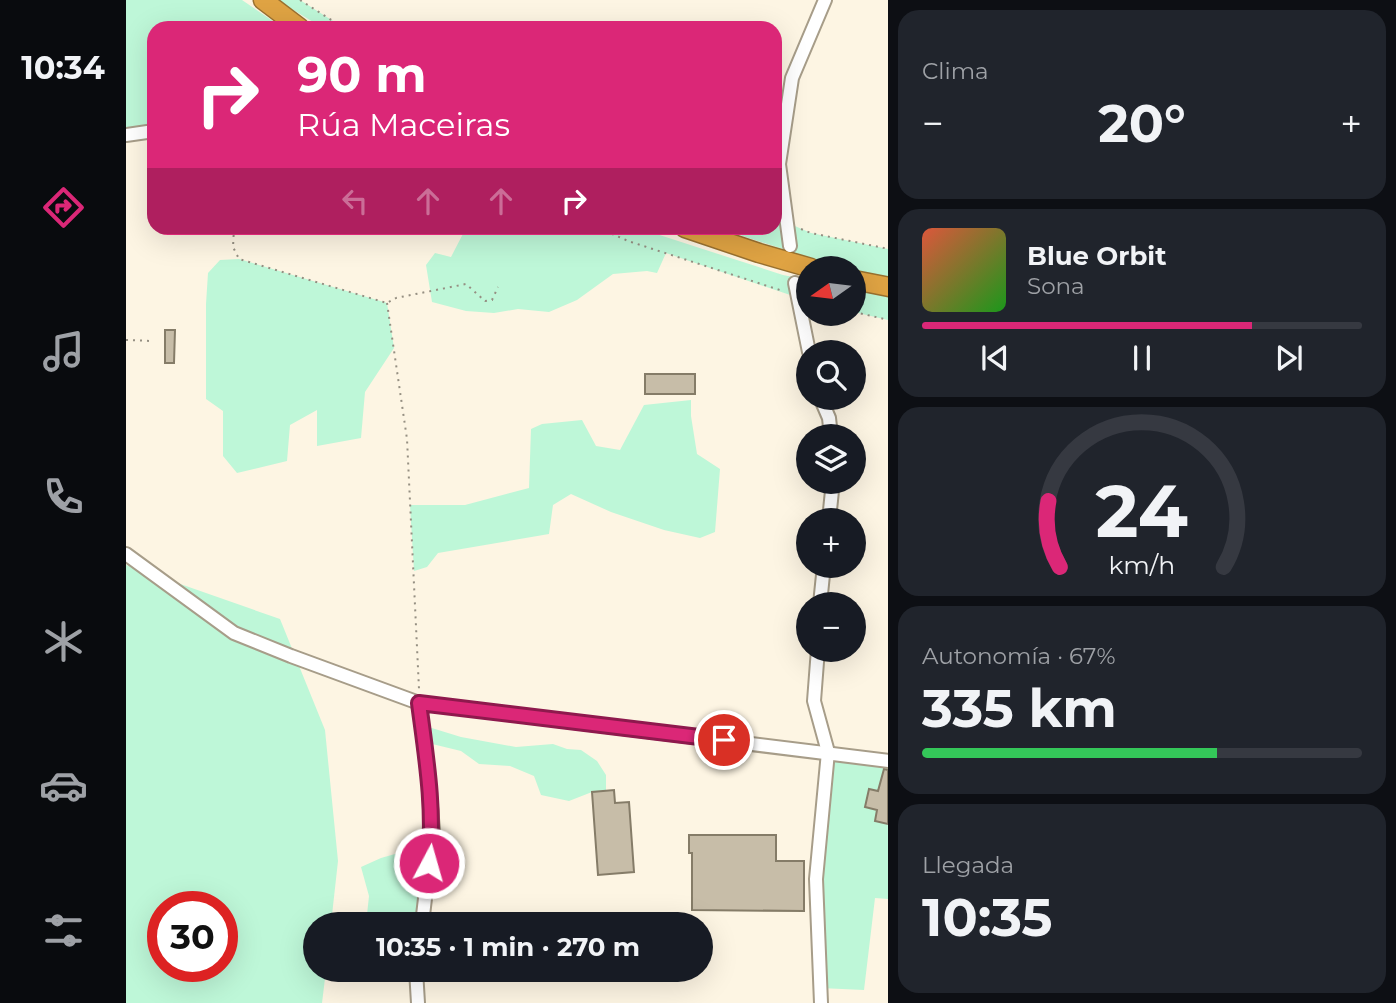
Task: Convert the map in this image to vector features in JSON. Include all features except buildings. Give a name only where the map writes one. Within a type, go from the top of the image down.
[{"type":"highway","points":[[263,0],[291,21]]},
{"type":"highway","points":[[707,235],[796,263]]},
{"type":"highway","points":[[866,282],[888,287]]},
{"type":"street","points":[[782,144],[792,78],[825,0]]},
{"type":"street","points":[[126,135],[147,132]]},
{"type":"street","points":[[782,184],[790,246]]},
{"type":"street","points":[[795,283],[796,288]]},
{"type":"street","points":[[126,554],[234,633],[419,703],[888,761]]},
{"type":"street","points":[[817,662],[814,701],[828,752],[816,879],[821,1003]]},
{"type":"street","points":[[419,703],[433,830],[423,912]]},
{"type":"street","points":[[417,982],[418,1003]]},
{"type":"path","points":[[300,0],[333,21]]},
{"type":"path","points":[[788,223],[811,233],[888,249]]},
{"type":"path","points":[[234,235],[233,247],[239,259],[387,303],[396,298],[466,284],[485,301],[492,300],[498,287]]},
{"type":"path","points":[[615,235],[786,292],[796,298]]},
{"type":"path","points":[[387,303],[407,439],[419,703]]},
{"type":"path","points":[[866,315],[888,320]]},
{"type":"path","points":[[126,340],[152,341]]},
{"type":"green space","points":[[126,0],[242,0],[273,21],[147,21],[147,129],[126,131]]},
{"type":"green space","points":[[277,0],[300,0],[333,21],[312,21]]},
{"type":"green space","points":[[782,222],[811,233],[888,249],[888,278],[866,274],[866,256],[804,256],[740,235],[782,235]]},
{"type":"green space","points":[[462,235],[660,235],[796,278],[796,297],[666,253],[657,273],[647,271],[613,274],[577,300],[549,312],[518,309],[494,313],[466,311],[432,302],[426,265],[435,253],[451,257]]},
{"type":"green space","points":[[239,259],[387,303],[394,348],[365,392],[361,438],[317,446],[317,410],[290,425],[287,461],[237,473],[223,456],[223,411],[206,399],[208,273],[220,260]]},
{"type":"green space","points":[[866,292],[888,297],[888,320],[866,315]]},
{"type":"green space","points":[[691,400],[697,454],[720,469],[715,532],[700,538],[664,530],[611,512],[571,494],[553,505],[549,534],[438,553],[427,567],[414,571],[410,505],[465,505],[529,488],[531,429],[542,424],[582,420],[596,446],[620,450],[644,405]]},
{"type":"green space","points":[[126,565],[280,619],[325,730],[338,861],[332,912],[303,912],[303,982],[325,982],[322,1003],[126,1003]]},
{"type":"green space","points":[[422,725],[461,737],[516,747],[553,744],[581,750],[597,761],[606,775],[606,791],[592,792],[569,801],[541,795],[534,776],[510,766],[479,764],[461,751],[424,742]]},
{"type":"green space","points":[[828,752],[888,761],[888,899],[875,898],[864,990],[820,988],[816,879]]},
{"type":"green space","points":[[409,850],[417,851],[429,863],[423,912],[367,912],[369,896],[361,867]]},
{"type":"route","points":[[429,863],[433,830],[419,703],[724,740]]}]
